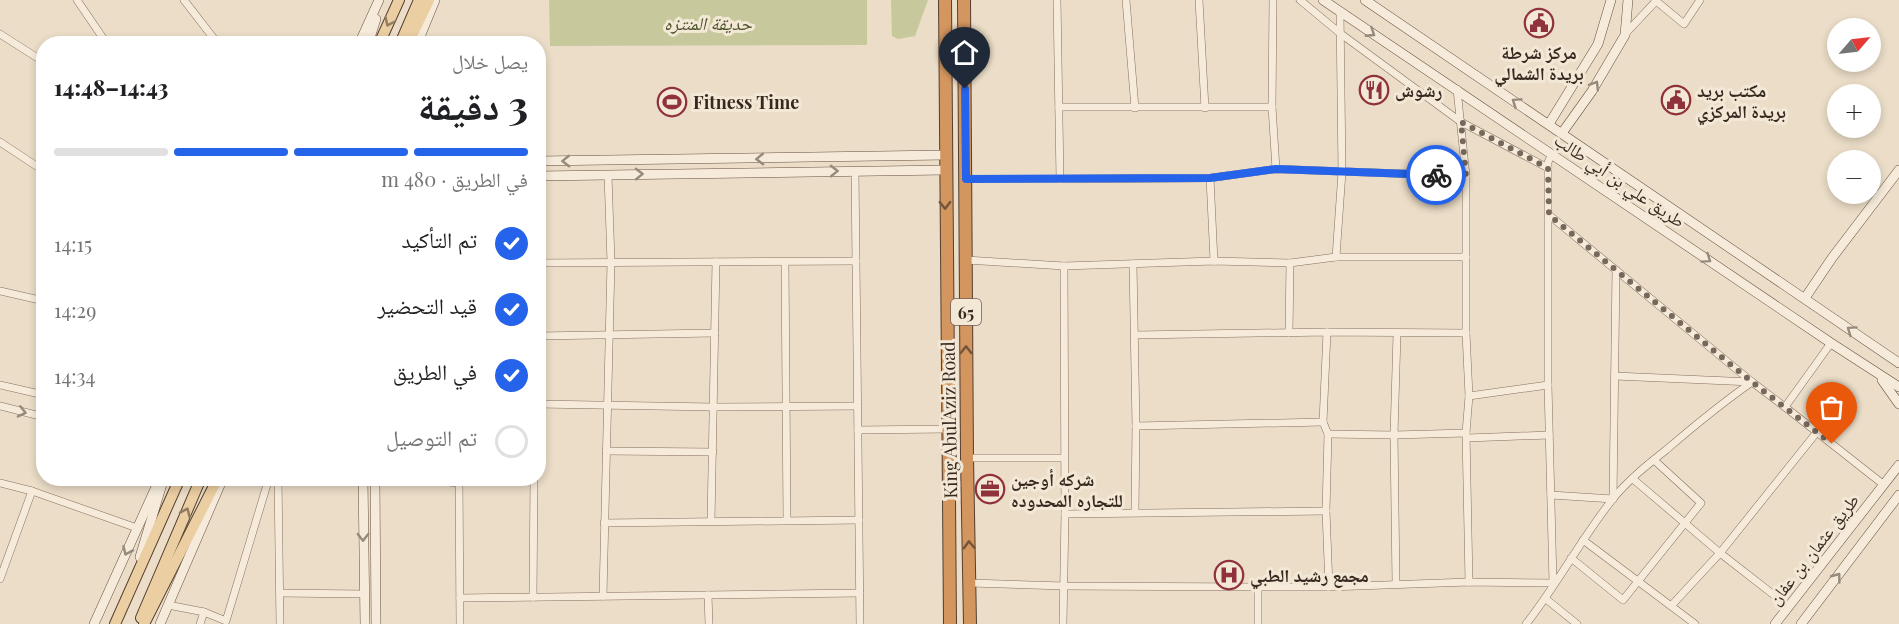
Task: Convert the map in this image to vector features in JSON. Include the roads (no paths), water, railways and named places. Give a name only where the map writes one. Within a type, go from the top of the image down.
[{"type":"highway","name":"King AbulAziz Road","points":[[945,0],[950,624]]},
{"type":"highway","name":"King AbulAziz Road","points":[[964,0],[970,624]]},
{"type":"main road","points":[[362,36],[380,0]]},
{"type":"main road","points":[[370,36],[380,0]]},
{"type":"main road","points":[[383,36],[399,0]]},
{"type":"main road","points":[[403,36],[419,0]]},
{"type":"main road","points":[[412,36],[429,0]]},
{"type":"main road","points":[[420,36],[435,0]]},
{"type":"main road","name":"طريق علي بن أبي طالب","points":[[1323,0],[1899,387]]},
{"type":"main road","name":"طريق علي بن أبي طالب","points":[[1365,0],[1896,360]]},
{"type":"main road","points":[[1549,124],[1598,44],[1611,0]]},
{"type":"main road","points":[[1562,133],[1592,91],[1625,35],[1628,0]]},
{"type":"main road","points":[[546,161],[945,155]]},
{"type":"main road","points":[[546,176],[945,170]]},
{"type":"main road","points":[[1805,298],[1832,258],[1899,170]]},
{"type":"main road","points":[[1865,364],[1886,383],[1899,404]]},
{"type":"main road","name":"طريق عثمان بن عفان","points":[[1775,624],[1899,465]]},
{"type":"main road","points":[[94,624],[158,486]]},
{"type":"main road","points":[[116,622],[122,597],[140,558],[154,516],[160,486]]},
{"type":"main road","points":[[116,622],[176,486]]},
{"type":"main road","points":[[138,624],[198,486]]},
{"type":"main road","points":[[144,624],[214,486]]},
{"type":"main road","points":[[160,624],[220,486]]},
{"type":"main road","points":[[363,486],[365,624]]},
{"type":"main road","points":[[375,486],[376,624]]},
{"type":"main road","name":"طريق عثمان بن عفان","points":[[1801,624],[1899,495]]},
{"type":"street","points":[[77,0],[102,36]]},
{"type":"street","points":[[184,0],[212,36]]},
{"type":"street","points":[[1057,0],[1060,179]]},
{"type":"street","points":[[1126,0],[1135,108]]},
{"type":"street","points":[[1199,0],[1205,108]]},
{"type":"street","points":[[1273,0],[1272,107],[1276,169]]},
{"type":"street","points":[[1300,0],[1341,34],[1461,122],[1548,168]]},
{"type":"street","points":[[1625,35],[1655,0],[1684,24],[1700,0]]},
{"type":"street","points":[[1336,257],[1342,172],[1340,12]]},
{"type":"street","points":[[0,34],[36,57]]},
{"type":"street","points":[[1457,89],[1466,176],[1469,582]]},
{"type":"street","points":[[1059,107],[1272,107]]},
{"type":"street","points":[[0,142],[36,166]]},
{"type":"street","points":[[1552,154],[1548,162],[1548,435],[1553,583]]},
{"type":"street","points":[[966,179],[1210,178],[1276,169],[1466,176]]},
{"type":"street","points":[[855,171],[860,624]]},
{"type":"street","points":[[603,596],[611,262],[608,175]]},
{"type":"street","points":[[1210,178],[1214,261]]},
{"type":"street","points":[[1549,215],[1752,382],[1884,485]]},
{"type":"street","points":[[966,260],[1064,266],[1214,261],[1290,264],[1336,257],[1466,257]]},
{"type":"street","points":[[546,263],[856,261]]},
{"type":"street","points":[[711,521],[716,262]]},
{"type":"street","points":[[785,262],[787,520]]},
{"type":"street","points":[[1133,264],[1135,512]]},
{"type":"street","points":[[1289,333],[1290,264]]},
{"type":"street","points":[[1063,624],[1064,266]]},
{"type":"street","points":[[1613,499],[1616,270]]},
{"type":"street","points":[[0,291],[36,300]]},
{"type":"street","points":[[1135,335],[1327,332],[1466,333]]},
{"type":"street","points":[[1327,332],[1323,422],[1328,434],[1326,511],[1329,587]]},
{"type":"street","points":[[546,336],[715,333]]},
{"type":"street","points":[[1396,583],[1394,435],[1397,334]]},
{"type":"street","points":[[1785,407],[1831,343]]},
{"type":"street","points":[[1615,376],[1752,382]]},
{"type":"street","points":[[1526,624],[1546,599],[1553,583],[1613,499],[1653,460],[1710,412],[1752,382]]},
{"type":"street","points":[[0,385],[36,393]]},
{"type":"street","points":[[1469,396],[1548,385]]},
{"type":"street","points":[[546,404],[713,407],[858,406]]},
{"type":"street","points":[[0,406],[36,415]]},
{"type":"street","points":[[1136,426],[1323,422]]},
{"type":"street","points":[[858,430],[948,429]]},
{"type":"street","points":[[1671,606],[1720,553],[1817,432]]},
{"type":"street","points":[[1328,434],[1548,435]]},
{"type":"street","points":[[606,451],[712,452]]},
{"type":"street","points":[[967,458],[1063,458]]},
{"type":"street","points":[[1571,558],[1623,600],[1639,582],[1701,503],[1653,460]]},
{"type":"street","points":[[1633,479],[1720,553],[1788,606]]},
{"type":"street","points":[[0,483],[32,491],[137,528]]},
{"type":"street","points":[[168,605],[204,612],[226,621],[267,486]]},
{"type":"street","points":[[278,486],[280,624]]},
{"type":"street","points":[[459,486],[460,624]]},
{"type":"street","points":[[533,597],[534,486]]},
{"type":"street","points":[[0,578],[32,491]]},
{"type":"street","points":[[1551,495],[1613,499]]},
{"type":"street","points":[[1065,514],[1326,511]]},
{"type":"street","points":[[604,523],[859,519]]},
{"type":"street","points":[[1584,540],[1695,624]]},
{"type":"street","points":[[970,583],[1064,586],[1329,587],[1396,583],[1553,583]]},
{"type":"street","points":[[1258,587],[1258,624]]},
{"type":"street","points":[[280,593],[363,594]]},
{"type":"street","points":[[460,597],[860,593]]},
{"type":"street","points":[[708,594],[708,624]]},
{"type":"street","points":[[1546,599],[1577,624]]},
{"type":"street","points":[[201,624],[204,612]]},
{"type":"place","name":"مركز شرطة بريدة الشمالي","points":[[1539,23]]},
{"type":"place","name":"رشوش","points":[[1374,90]]},
{"type":"place","name":"مكتب بريد بريدة المركزي","points":[[1676,100]]},
{"type":"place","name":"Fitness Time","points":[[672,102]]},
{"type":"place","name":"شركه أوجين للتجاره المحدوده","points":[[990,489]]},
{"type":"place","name":"مجمع رشيد الطبي","points":[[1229,575]]},
{"type":"park label","name":"حديقة المنتزه","points":[[708,23]]}]
